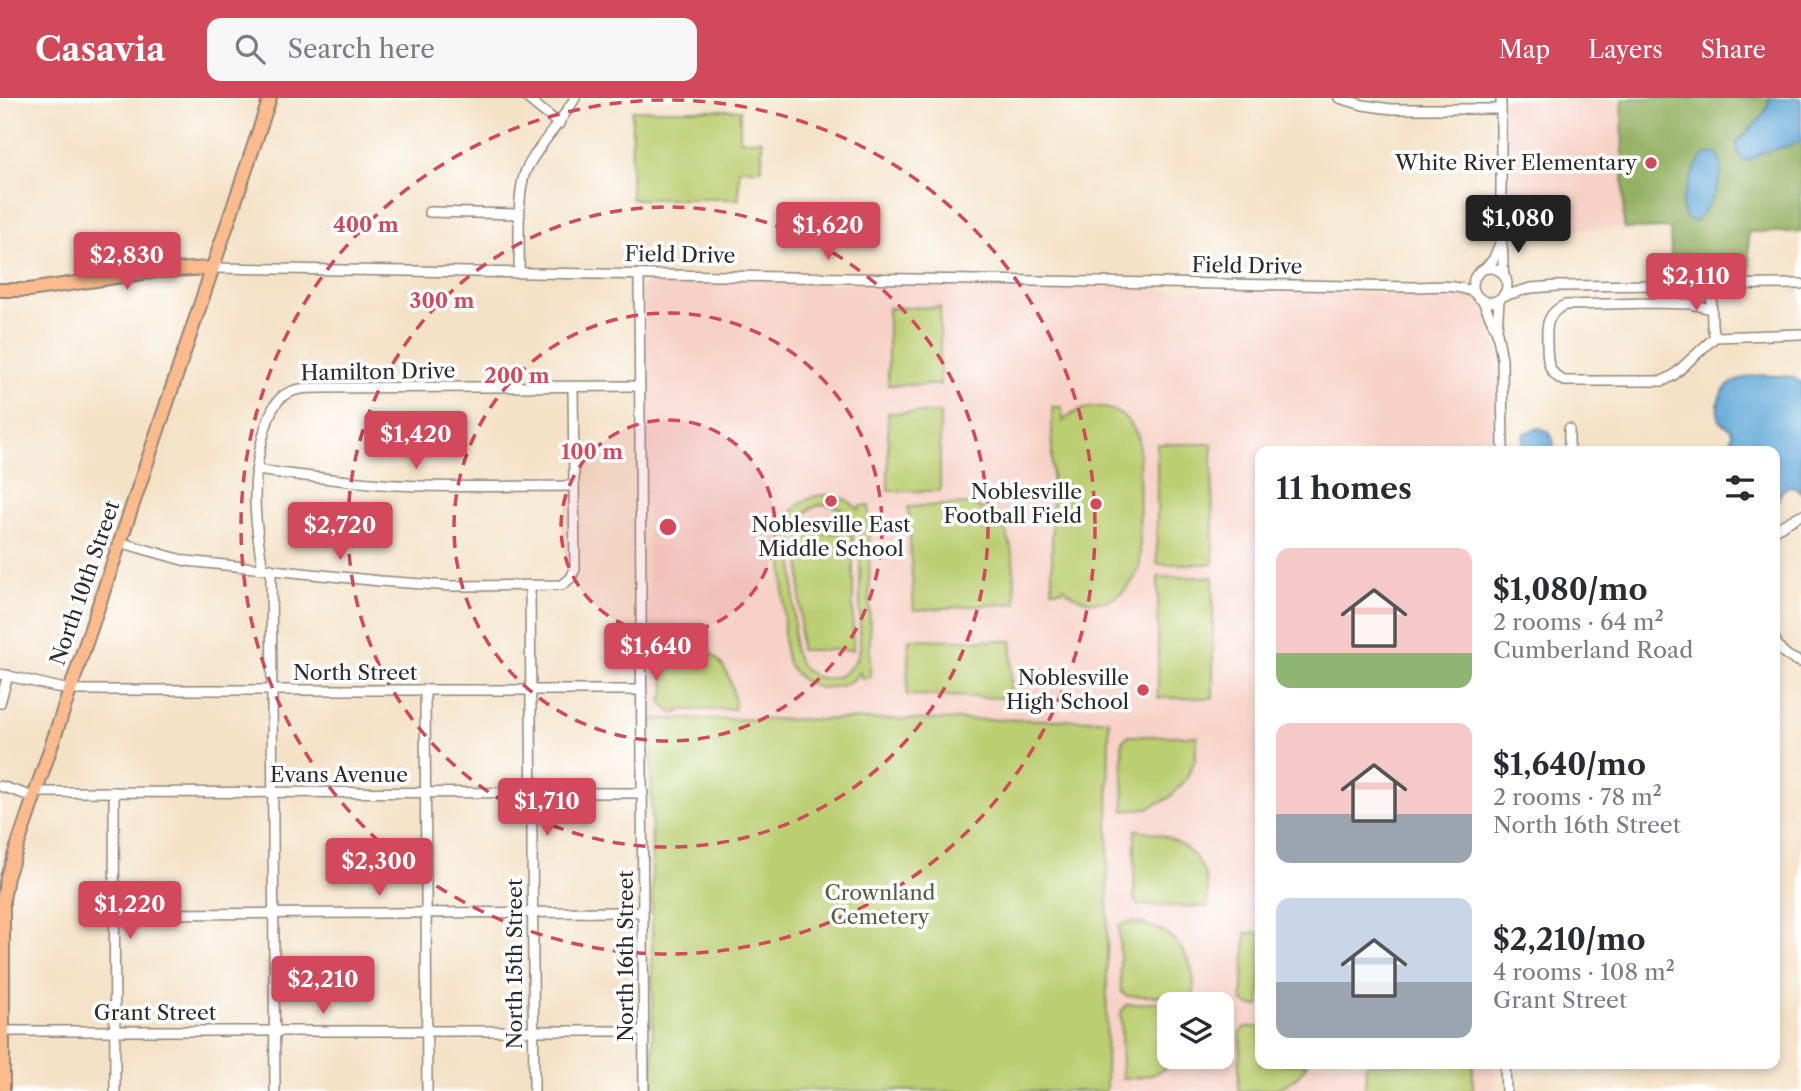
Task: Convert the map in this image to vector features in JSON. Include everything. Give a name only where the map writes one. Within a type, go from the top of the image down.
[{"type":"main road","name":"North 10th Street","points":[[3,1091],[1,998],[4,890],[12,858],[270,98]]},
{"type":"main road","name":"Field Drive","points":[[0,290],[29,290],[156,271],[212,268]]},
{"type":"street","points":[[527,98],[559,124]]},
{"type":"street","points":[[519,272],[521,187],[526,170],[575,98]]},
{"type":"street","points":[[1339,98],[1391,109],[1501,109]]},
{"type":"street","points":[[1497,332],[1501,298],[1506,292],[1501,241],[1501,98]]},
{"type":"street","points":[[429,212],[520,214]]},
{"type":"street","points":[[1475,293],[1475,277],[1493,260],[1501,241]]},
{"type":"street","name":"Field Drive","points":[[212,268],[1444,286]]},
{"type":"street","points":[[1484,269],[1496,269],[1505,278],[1531,288]]},
{"type":"street","name":"North 16th Street","points":[[639,274],[644,1091]]},
{"type":"street","points":[[1444,286],[1451,281],[1475,277]]},
{"type":"street","points":[[1483,301],[1488,303],[1531,288],[1558,286],[1801,284]]},
{"type":"street","points":[[1711,285],[1715,337]]},
{"type":"street","points":[[1444,286],[1475,293],[1483,301],[1497,332],[1502,359],[1503,446]]},
{"type":"street","points":[[1711,309],[1691,304],[1565,305],[1554,312],[1548,322],[1547,359],[1552,371],[1564,380],[1663,381],[1674,375],[1715,337],[1801,334]]},
{"type":"street","name":"Hamilton Drive","points":[[256,470],[262,439],[272,410],[277,402],[298,389],[640,386]]},
{"type":"street","points":[[119,542],[186,561],[380,581],[451,586],[562,585],[571,578],[575,569],[573,387]]},
{"type":"street","points":[[1569,429],[1569,446]]},
{"type":"street","points":[[275,1091],[272,690],[267,569],[256,533],[256,470],[397,485],[574,486]]},
{"type":"street","points":[[1780,527],[1801,515]]},
{"type":"street","name":"North 15th Street","points":[[530,586],[534,1091]]},
{"type":"street","points":[[1780,649],[1790,659],[1801,663]]},
{"type":"street","points":[[0,703],[4,674]]},
{"type":"street","name":"North Street","points":[[4,674],[69,691],[641,690]]},
{"type":"street","points":[[425,690],[427,1091]]},
{"type":"street","name":"Evans Avenue","points":[[0,786],[34,794],[643,793]]},
{"type":"street","points":[[114,792],[115,1091]]},
{"type":"street","points":[[115,914],[643,912]]},
{"type":"street","name":"Grant Street","points":[[3,1031],[643,1031]]},
{"type":"street","points":[[1506,1069],[1506,1091]]},
{"type":"shaded area","name":"White River Elementary","points":[[1501,98],[1801,98],[1801,232],[1748,232],[1750,280],[1672,280],[1670,228],[1502,230]]},
{"type":"shaded area","points":[[650,279],[749,279],[790,283],[1074,284],[1105,287],[1130,285],[1158,290],[1401,294],[1456,289],[1471,295],[1484,310],[1498,355],[1498,394],[1493,446],[1255,446],[1255,1069],[1495,1069],[1494,1091],[1106,1091],[1109,720],[644,720],[649,592],[648,529],[643,473],[642,288]]},
{"type":"green space","name":"White River Elementary","points":[[1622,98],[1801,98],[1801,232],[1748,232],[1750,280],[1672,280],[1670,228],[1624,229]]},
{"type":"green space","points":[[632,110],[740,110],[740,140],[762,140],[762,169],[739,169],[739,199],[631,199]]},
{"type":"green space","points":[[940,307],[940,385],[888,385],[888,308]]},
{"type":"green space","points":[[1052,407],[1062,407],[1063,421],[1085,409],[1106,408],[1125,418],[1139,439],[1140,565],[1127,588],[1108,600],[1086,601],[1063,587],[1062,590],[1052,590]]},
{"type":"green space","points":[[888,413],[940,413],[940,491],[888,491]]},
{"type":"green space","points":[[1157,444],[1212,444],[1213,564],[1157,564]]},
{"type":"green space","points":[[837,496],[859,510],[860,506],[869,506],[870,678],[861,678],[860,672],[853,680],[841,686],[820,688],[802,680],[788,665],[784,645],[784,530],[794,509],[813,497]],"holes":[[[820,505],[841,509],[852,518],[860,538],[860,649],[855,662],[847,671],[827,678],[807,672],[799,663],[794,650],[794,532],[800,518],[807,512]]]},
{"type":"green space","points":[[965,504],[983,509],[995,517],[1004,528],[1012,555],[1016,603],[914,610],[908,507]]},
{"type":"green space","points":[[801,533],[853,533],[853,650],[800,650]]},
{"type":"green space","points":[[1158,577],[1213,577],[1213,698],[1158,698]]},
{"type":"green space","points":[[909,639],[1012,641],[1010,698],[907,695]]},
{"type":"green space","points":[[663,641],[694,645],[716,658],[730,679],[735,709],[680,710],[678,713],[672,713],[662,704],[665,695]]},
{"type":"green space","name":"Crownland Cemetery","points":[[651,719],[1109,720],[1106,1091],[653,1091]]},
{"type":"green space","points":[[1128,736],[1197,736],[1195,760],[1185,781],[1169,798],[1148,808],[1124,811],[1122,741]]},
{"type":"green space","points":[[1135,830],[1167,837],[1194,856],[1205,875],[1208,907],[1138,905],[1134,900]]},
{"type":"green space","points":[[1129,922],[1148,925],[1161,930],[1178,944],[1189,963],[1193,992],[1157,992],[1157,996],[1126,996],[1121,991],[1119,925]]},
{"type":"green space","points":[[1246,933],[1255,933],[1255,1006],[1247,1005],[1242,1000]]},
{"type":"green space","points":[[1157,1002],[1157,1069],[1164,1069],[1138,1078],[1122,1078],[1121,1012],[1126,1005]]},
{"type":"green space","points":[[1246,1027],[1255,1027],[1255,1069],[1303,1069],[1294,1080],[1278,1088],[1238,1091],[1241,1031]]},
{"type":"green space","points":[[1366,1069],[1473,1069],[1473,1091],[1365,1091]]},
{"type":"water","points":[[1769,98],[1801,98],[1801,141],[1746,161],[1739,155],[1737,142],[1762,117]]},
{"type":"water","points":[[1707,154],[1718,155],[1721,171],[1716,190],[1701,215],[1695,221],[1689,220],[1682,207],[1687,189],[1701,159]]},
{"type":"water","points":[[1753,376],[1792,377],[1801,382],[1801,492],[1789,486],[1780,496],[1780,446],[1730,446],[1731,429],[1719,421],[1719,400],[1722,392],[1735,382]]},
{"type":"water","points":[[1538,428],[1546,431],[1551,436],[1553,446],[1522,446],[1524,433]]},
{"type":"place","name":"White River Elementary","points":[[1651,163]]},
{"type":"place","name":"Noblesville East Middle School","points":[[831,501]]},
{"type":"place","name":"Noblesville Football Field","points":[[1096,504]]},
{"type":"place","name":"Noblesville High School","points":[[1143,690]]}]
